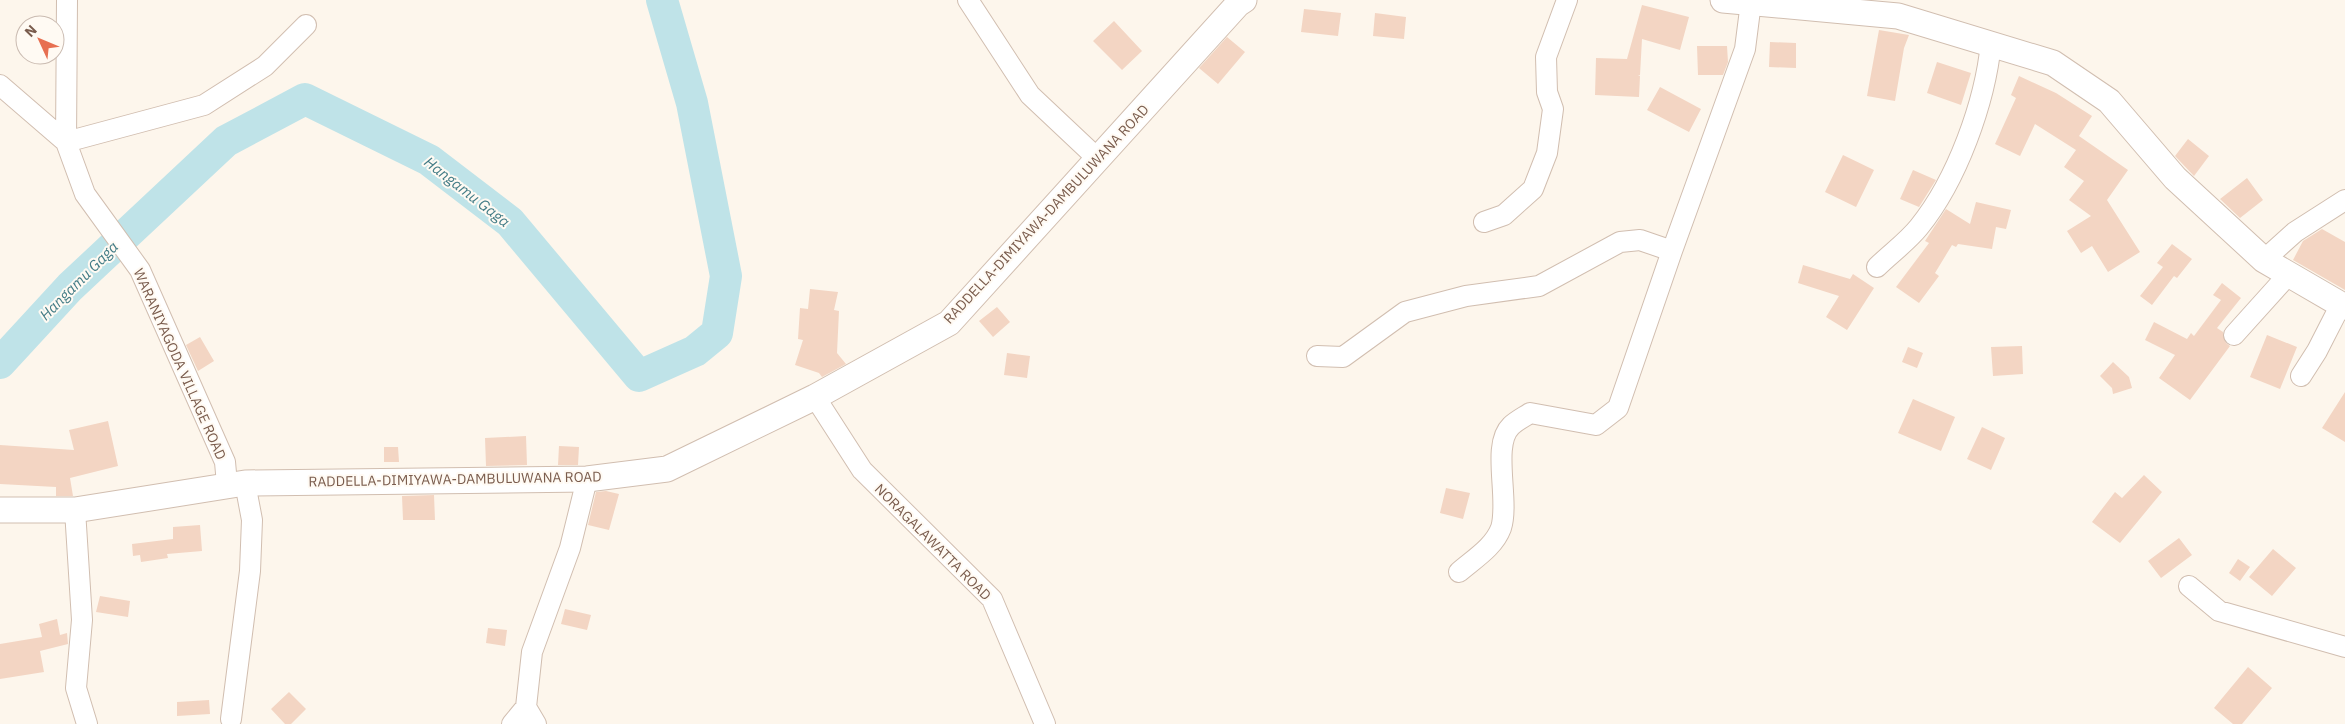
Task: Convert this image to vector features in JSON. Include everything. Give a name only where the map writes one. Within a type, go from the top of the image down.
[{"type":"street","name":"WARANIYAGODA VILLAGE ROAD","points":[[67,0],[66,142],[85,194],[140,270],[252,520],[250,571],[231,719]]},
{"type":"street","points":[[968,0],[1030,95],[1098,159]]},
{"type":"street","name":"RADDELLA-DIMIYAWA-DAMBULUWANA ROAD","points":[[0,510],[74,510],[236,483],[588,479],[667,469],[815,397],[949,323],[1238,4],[1244,0]]},
{"type":"street","points":[[1484,222],[1504,215],[1533,189],[1547,153],[1553,109],[1547,92],[1546,57],[1568,0]]},
{"type":"street","points":[[1722,0],[1834,5],[1898,16],[2054,63],[2109,101],[2175,178],[2264,260],[2343,305],[2302,376]]},
{"type":"street","points":[[1459,572],[1488,549],[1500,529],[1505,508],[1501,450],[1510,427],[1530,413],[1596,425],[1618,408],[1672,251],[1745,50],[1751,2]]},
{"type":"street","points":[[66,142],[204,105],[265,66],[306,26]]},
{"type":"street","points":[[1877,267],[1918,228],[1942,194],[1962,153],[1988,71],[1991,43]]},
{"type":"street","name":"WARANIYAGODA VILLAGE ROAD","points":[[0,85],[66,142]]},
{"type":"street","points":[[2264,260],[2295,232],[2345,200]]},
{"type":"street","points":[[1317,356],[1343,357],[1404,312],[1466,296],[1539,286],[1620,242],[1640,240],[1672,251]]},
{"type":"street","points":[[2234,335],[2288,275]]},
{"type":"street","name":"NORAGALAWATTA ROAD","points":[[815,397],[862,470],[992,600],[1045,724]]},
{"type":"street","points":[[512,724],[531,716],[532,652],[570,548],[588,479]]},
{"type":"street","points":[[74,510],[82,620],[76,688],[87,724]]},
{"type":"street","points":[[2189,586],[2219,611],[2345,647]]},
{"type":"building","points":[[1642,5],[1689,17],[1680,50],[1642,39],[1640,75],[1638,75],[1640,76],[1639,97],[1595,95],[1596,58],[1627,59]]},
{"type":"building","points":[[1304,9],[1341,13],[1338,36],[1301,32]]},
{"type":"building","points":[[1375,13],[1406,17],[1404,39],[1373,36]]},
{"type":"building","points":[[1114,21],[1142,51],[1122,70],[1093,41]]},
{"type":"building","points":[[1879,30],[1909,35],[1904,48],[1895,101],[1867,96]]},
{"type":"building","points":[[1227,37],[1245,52],[1218,84],[1199,68]]},
{"type":"building","points":[[1770,42],[1796,43],[1796,68],[1769,67]]},
{"type":"building","points":[[1697,46],[1727,46],[1728,62],[1723,75],[1698,75]]},
{"type":"building","points":[[1937,62],[1971,73],[1961,105],[1927,93]]},
{"type":"building","points":[[2019,76],[2056,93],[2092,116],[2079,136],[2128,170],[2107,200],[2140,252],[2108,272],[2092,246],[2081,253],[2067,231],[2091,216],[2069,200],[2084,181],[2064,167],[2076,150],[2035,124],[2020,156],[1995,144],[2016,98],[2011,95]]},
{"type":"building","points":[[1660,87],[1701,109],[1689,132],[1647,110]]},
{"type":"building","points":[[2188,139],[2209,156],[2194,176],[2175,156]]},
{"type":"building","points":[[1843,155],[1874,170],[1856,207],[1825,192]]},
{"type":"building","points":[[1913,170],[1936,180],[1919,207],[1900,199]]},
{"type":"building","points":[[2247,178],[2263,200],[2240,218],[2220,199]]},
{"type":"building","points":[[1976,202],[2011,210],[2006,229],[1996,227],[1992,249],[1958,244],[1956,247],[1952,245],[1935,273],[1939,276],[1919,303],[1896,287],[1929,243],[1925,241],[1946,209],[1970,224]]},
{"type":"building","points":[[2322,229],[2345,242],[2345,290],[2293,260],[2303,241]]},
{"type":"building","points":[[2172,244],[2192,259],[2177,278],[2174,276],[2152,305],[2140,296],[2163,267],[2157,263]]},
{"type":"building","points":[[1803,265],[1850,279],[1853,274],[1874,288],[1847,330],[1826,317],[1839,296],[1798,283]]},
{"type":"building","points":[[2222,283],[2241,298],[2217,328],[2223,332],[2226,343],[2230,346],[2190,400],[2159,378],[2175,355],[2145,340],[2154,322],[2187,339],[2191,333],[2194,336],[2221,300],[2213,295]]},
{"type":"building","points":[[810,289],[838,292],[834,310],[839,311],[837,353],[846,364],[822,377],[819,373],[795,365],[803,340],[798,339],[800,308],[808,309]]},
{"type":"building","points":[[997,307],[1010,322],[993,337],[979,321]]},
{"type":"building","points":[[2267,335],[2297,347],[2280,389],[2250,377]]},
{"type":"building","points":[[200,337],[214,361],[198,371],[186,345]]},
{"type":"building","points":[[2022,346],[2023,374],[1993,376],[1991,347]]},
{"type":"building","points":[[1908,347],[1923,353],[1917,368],[1902,362]]},
{"type":"building","points":[[1007,353],[1030,356],[1027,378],[1004,375]]},
{"type":"building","points":[[2113,362],[2129,377],[2132,388],[2113,394],[2112,388],[2100,376]]},
{"type":"building","points":[[2345,392],[2345,442],[2322,428]]},
{"type":"building","points":[[1913,399],[1955,417],[1941,451],[1898,433]]},
{"type":"building","points":[[108,421],[118,466],[70,478],[73,496],[56,496],[56,487],[0,484],[0,445],[74,450],[69,430]]},
{"type":"building","points":[[1982,427],[2005,438],[1991,470],[1967,459]]},
{"type":"building","points":[[526,436],[527,465],[486,466],[485,438]]},
{"type":"building","points":[[559,446],[579,447],[578,465],[558,465]]},
{"type":"building","points":[[384,447],[398,447],[399,462],[384,462]]},
{"type":"building","points":[[2144,475],[2162,492],[2120,543],[2092,522],[2115,492],[2122,498]]},
{"type":"building","points":[[1446,488],[1470,493],[1463,519],[1440,513]]},
{"type":"building","points":[[606,491],[619,494],[609,530],[588,525],[596,492]]},
{"type":"building","points":[[434,495],[435,520],[403,520],[402,496]]},
{"type":"building","points":[[200,525],[202,551],[167,554],[168,558],[141,562],[140,555],[133,556],[132,544],[173,539],[173,527]]},
{"type":"building","points":[[2179,538],[2192,555],[2161,578],[2148,561]]},
{"type":"building","points":[[2273,549],[2296,568],[2272,596],[2249,577]]},
{"type":"building","points":[[2238,559],[2250,567],[2240,581],[2229,573]]},
{"type":"building","points":[[100,596],[130,601],[128,617],[96,612]]},
{"type":"building","points":[[565,609],[591,615],[587,630],[561,624]]},
{"type":"building","points":[[57,619],[60,635],[67,633],[68,644],[40,651],[44,672],[0,679],[0,644],[42,637],[39,624]]},
{"type":"building","points":[[488,628],[507,630],[505,646],[486,643]]},
{"type":"building","points":[[2248,667],[2272,688],[2242,724],[2233,724],[2214,708]]},
{"type":"building","points":[[289,692],[306,709],[291,724],[285,724],[271,709]]},
{"type":"building","points":[[209,700],[210,714],[177,716],[177,702]]},
{"type":"waterway","name":"Hangamu Gaga","points":[[0,363],[70,287],[226,141],[305,99],[429,160],[510,222],[639,376],[695,351],[717,333],[726,276],[692,103],[662,0]]}]
